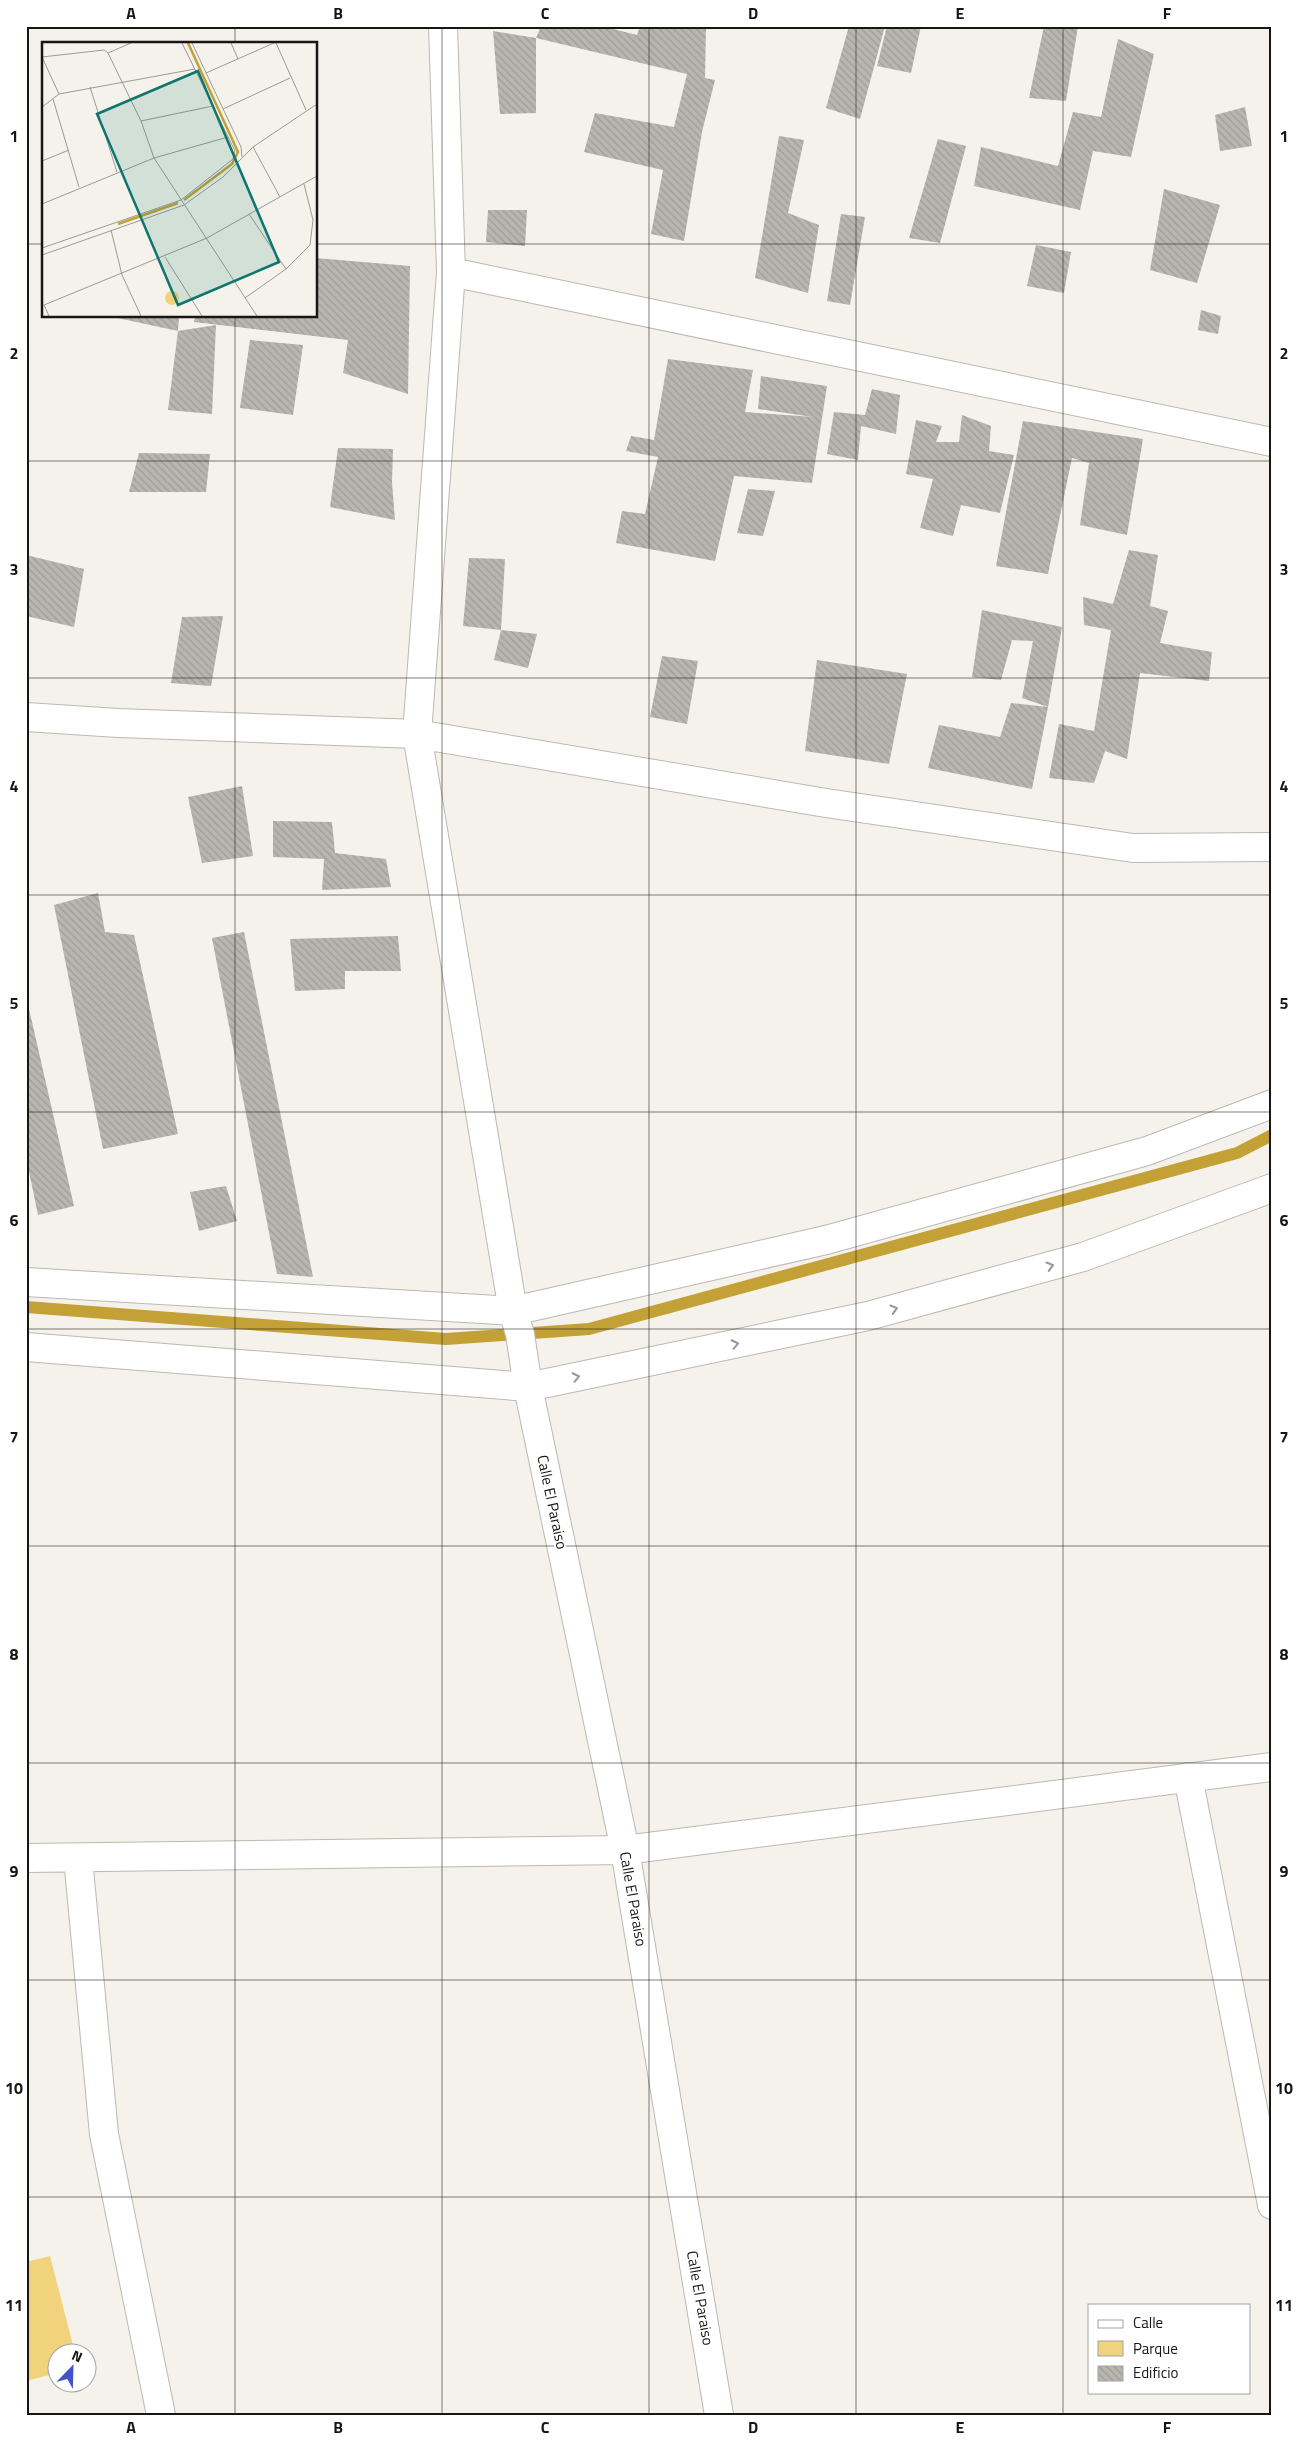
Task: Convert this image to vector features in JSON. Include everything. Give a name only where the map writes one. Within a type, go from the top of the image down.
[{"type":"street","name":"Calle El Paraiso","points":[[444,26],[451,272],[417,734],[513,1311],[520,1334],[528,1387],[624,1850],[719,2415]]},
{"type":"street","points":[[451,272],[1272,442]]},
{"type":"street","points":[[26,717],[118,723],[417,734],[826,803],[1133,848],[1272,847]]},
{"type":"street","points":[[26,1282],[513,1311],[826,1240],[1147,1152],[1272,1104]]},
{"type":"street","points":[[26,1347],[528,1387],[868,1316],[1083,1256],[1272,1188]]},
{"type":"street","points":[[26,1858],[624,1850],[1188,1776],[1272,1767]]},
{"type":"street","points":[[1188,1776],[1272,2205]]},
{"type":"street","points":[[78,1858],[104,2134],[161,2415]]},
{"type":"green space","points":[[50,2256],[73,2344],[48,2344],[48,2375],[26,2381],[26,2262]]},
{"type":"building","points":[[541,26],[601,26],[637,35],[640,26],[706,26],[705,78],[715,80],[702,132],[684,241],[651,234],[663,170],[584,152],[595,113],[674,127],[687,74],[536,38]]},
{"type":"building","points":[[849,26],[885,26],[860,119],[826,108]]},
{"type":"building","points":[[887,26],[921,26],[911,73],[877,66]]},
{"type":"building","points":[[1044,26],[1078,26],[1066,101],[1029,98]]},
{"type":"building","points":[[493,31],[536,38],[536,113],[500,114]]},
{"type":"building","points":[[1118,39],[1154,54],[1131,157],[1093,151],[1080,210],[974,186],[981,147],[1058,166],[1073,112],[1101,117]]},
{"type":"building","points":[[1245,107],[1252,146],[1220,151],[1215,115]]},
{"type":"building","points":[[779,136],[804,140],[788,213],[819,225],[808,293],[755,278]]},
{"type":"building","points":[[938,139],[966,146],[940,243],[909,238]]},
{"type":"building","points":[[1164,189],[1220,205],[1197,283],[1150,270]]},
{"type":"building","points":[[488,210],[527,210],[525,246],[486,242]]},
{"type":"building","points":[[841,214],[865,217],[850,305],[827,301]]},
{"type":"building","points":[[1036,245],[1071,252],[1064,293],[1027,286]]},
{"type":"building","points":[[318,258],[410,266],[408,394],[343,373],[348,340],[194,322],[195,318],[318,318]]},
{"type":"building","points":[[1201,310],[1221,316],[1218,334],[1198,330]]},
{"type":"building","points":[[118,318],[179,318],[178,331]]},
{"type":"building","points":[[216,325],[212,414],[168,410],[178,331]]},
{"type":"building","points":[[250,340],[303,345],[293,415],[240,408]]},
{"type":"building","points":[[668,359],[753,370],[745,412],[813,417],[758,409],[761,376],[827,386],[812,483],[734,476],[715,561],[616,543],[622,511],[645,514],[658,457],[626,451],[631,436],[654,440]]},
{"type":"building","points":[[872,389],[900,395],[896,434],[861,426],[858,460],[827,454],[834,412],[865,415]]},
{"type":"building","points":[[962,415],[991,426],[989,451],[1014,455],[1000,513],[961,505],[953,536],[920,528],[933,479],[906,474],[916,420],[942,426],[936,442],[959,442]]},
{"type":"building","points":[[1023,421],[1143,439],[1127,535],[1080,525],[1089,463],[1072,458],[1048,574],[996,566]]},
{"type":"building","points":[[338,448],[393,449],[392,482],[395,520],[330,507]]},
{"type":"building","points":[[139,453],[210,454],[206,492],[129,492]]},
{"type":"building","points":[[748,489],[775,491],[763,536],[737,533]]},
{"type":"building","points":[[1129,550],[1158,555],[1150,606],[1168,611],[1160,643],[1212,652],[1209,681],[1140,673],[1127,759],[1105,751],[1094,783],[1049,778],[1059,724],[1094,731],[1111,630],[1084,625],[1083,597],[1113,604]]},
{"type":"building","points":[[26,555],[84,569],[74,627],[26,616]]},
{"type":"building","points":[[469,558],[505,559],[501,630],[463,626]]},
{"type":"building","points":[[982,610],[1062,627],[1048,707],[1022,698],[1033,641],[1012,640],[1001,680],[972,677]]},
{"type":"building","points":[[223,616],[211,686],[171,683],[182,617]]},
{"type":"building","points":[[501,630],[537,634],[528,668],[494,660]]},
{"type":"building","points":[[662,656],[698,661],[687,724],[650,717]]},
{"type":"building","points":[[817,660],[907,674],[889,764],[805,751]]},
{"type":"building","points":[[1011,703],[1048,707],[1032,789],[928,768],[939,725],[1000,737]]},
{"type":"building","points":[[242,786],[253,856],[202,863],[188,797]]},
{"type":"building","points":[[273,821],[332,822],[335,853],[386,859],[391,887],[322,890],[324,859],[273,857]]},
{"type":"building","points":[[98,893],[105,932],[134,935],[178,1134],[103,1149],[54,905]]},
{"type":"building","points":[[244,932],[313,1277],[277,1274],[212,938]]},
{"type":"building","points":[[398,936],[401,971],[345,971],[345,989],[295,991],[290,939]]},
{"type":"building","points":[[27,1000],[74,1206],[38,1215],[26,1157]]},
{"type":"building","points":[[226,1186],[237,1221],[199,1231],[190,1192]]},
{"type":"waterway","points":[[26,1307],[446,1339],[589,1329],[1237,1153],[1272,1135]]}]
